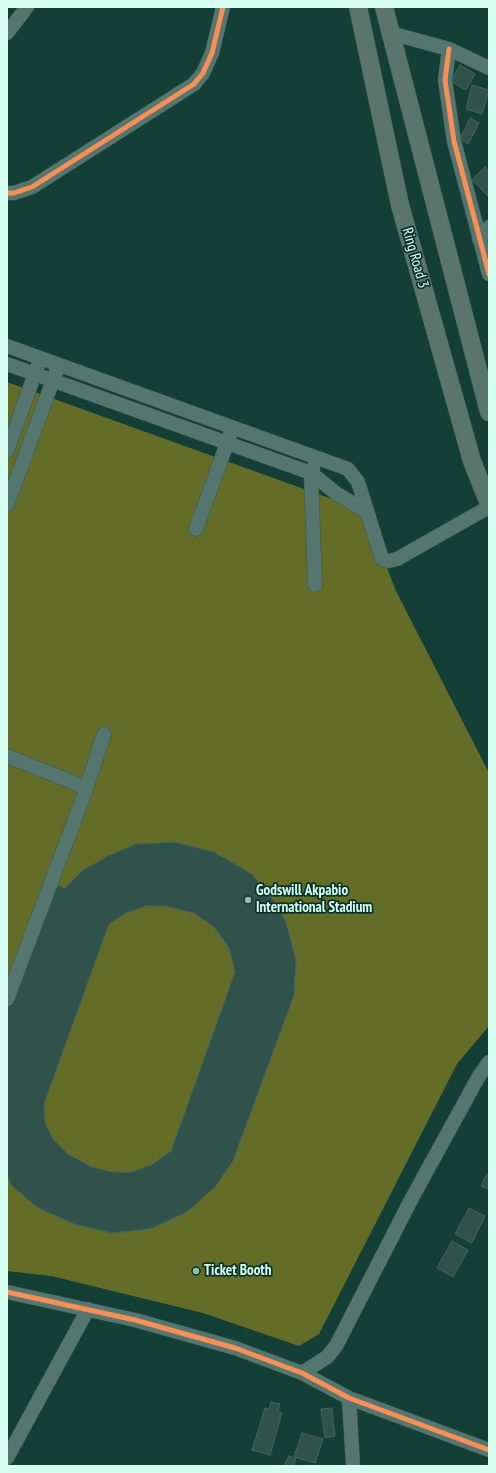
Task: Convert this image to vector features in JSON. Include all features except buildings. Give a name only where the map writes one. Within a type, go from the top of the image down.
[{"type":"main road","name":"Ring Road 3","points":[[358,7],[400,205],[472,461],[489,506]]},
{"type":"main road","name":"Ring Road 3","points":[[384,7],[489,412]]},
{"type":"street","points":[[7,33],[26,7]]},
{"type":"street","points":[[7,193],[14,193],[32,187],[194,84],[203,73],[212,53],[223,7]]},
{"type":"street","points":[[390,33],[449,49],[489,68]]},
{"type":"street","points":[[449,49],[445,80],[453,133],[489,274]]},
{"type":"street","points":[[479,239],[489,227]]},
{"type":"street","points":[[7,346],[318,456],[348,469],[358,482],[382,559],[389,561],[397,559],[489,506]]},
{"type":"street","points":[[7,450],[40,357]]},
{"type":"street","points":[[7,364],[311,473],[338,494],[367,512]]},
{"type":"street","points":[[7,505],[58,364]]},
{"type":"street","points":[[196,529],[233,427]]},
{"type":"street","points":[[315,585],[311,473],[318,456]]},
{"type":"street","points":[[8,995],[11,974],[82,798],[104,734]]},
{"type":"street","points":[[7,756],[75,783],[84,789]]},
{"type":"street","points":[[302,1373],[327,1357],[336,1346],[412,1198],[479,1076],[489,1062]]},
{"type":"street","points":[[7,1292],[88,1309],[235,1348],[302,1373],[349,1398],[489,1450]]},
{"type":"street","points":[[7,1458],[88,1309]]},
{"type":"street","points":[[349,1398],[353,1466]]},
{"type":"green space","name":"Godswill Akpabio International Stadium","points":[[7,382],[365,511],[396,591],[489,773],[489,1026],[457,1064],[319,1334],[299,1346],[203,1313],[51,1276],[7,1271]]},
{"type":"cycle path","points":[[7,193],[14,193],[32,187],[194,84],[203,73],[212,53],[223,7]]},
{"type":"cycle path","points":[[449,49],[445,80],[454,141],[489,274]]},
{"type":"cycle path","points":[[7,1292],[135,1320],[235,1348],[302,1373],[349,1398],[489,1450]]},
{"type":"place","name":"Godswill Akpabio International Stadium","points":[[248,900]]},
{"type":"place","name":"Ticket Booth","points":[[196,1271]]}]
